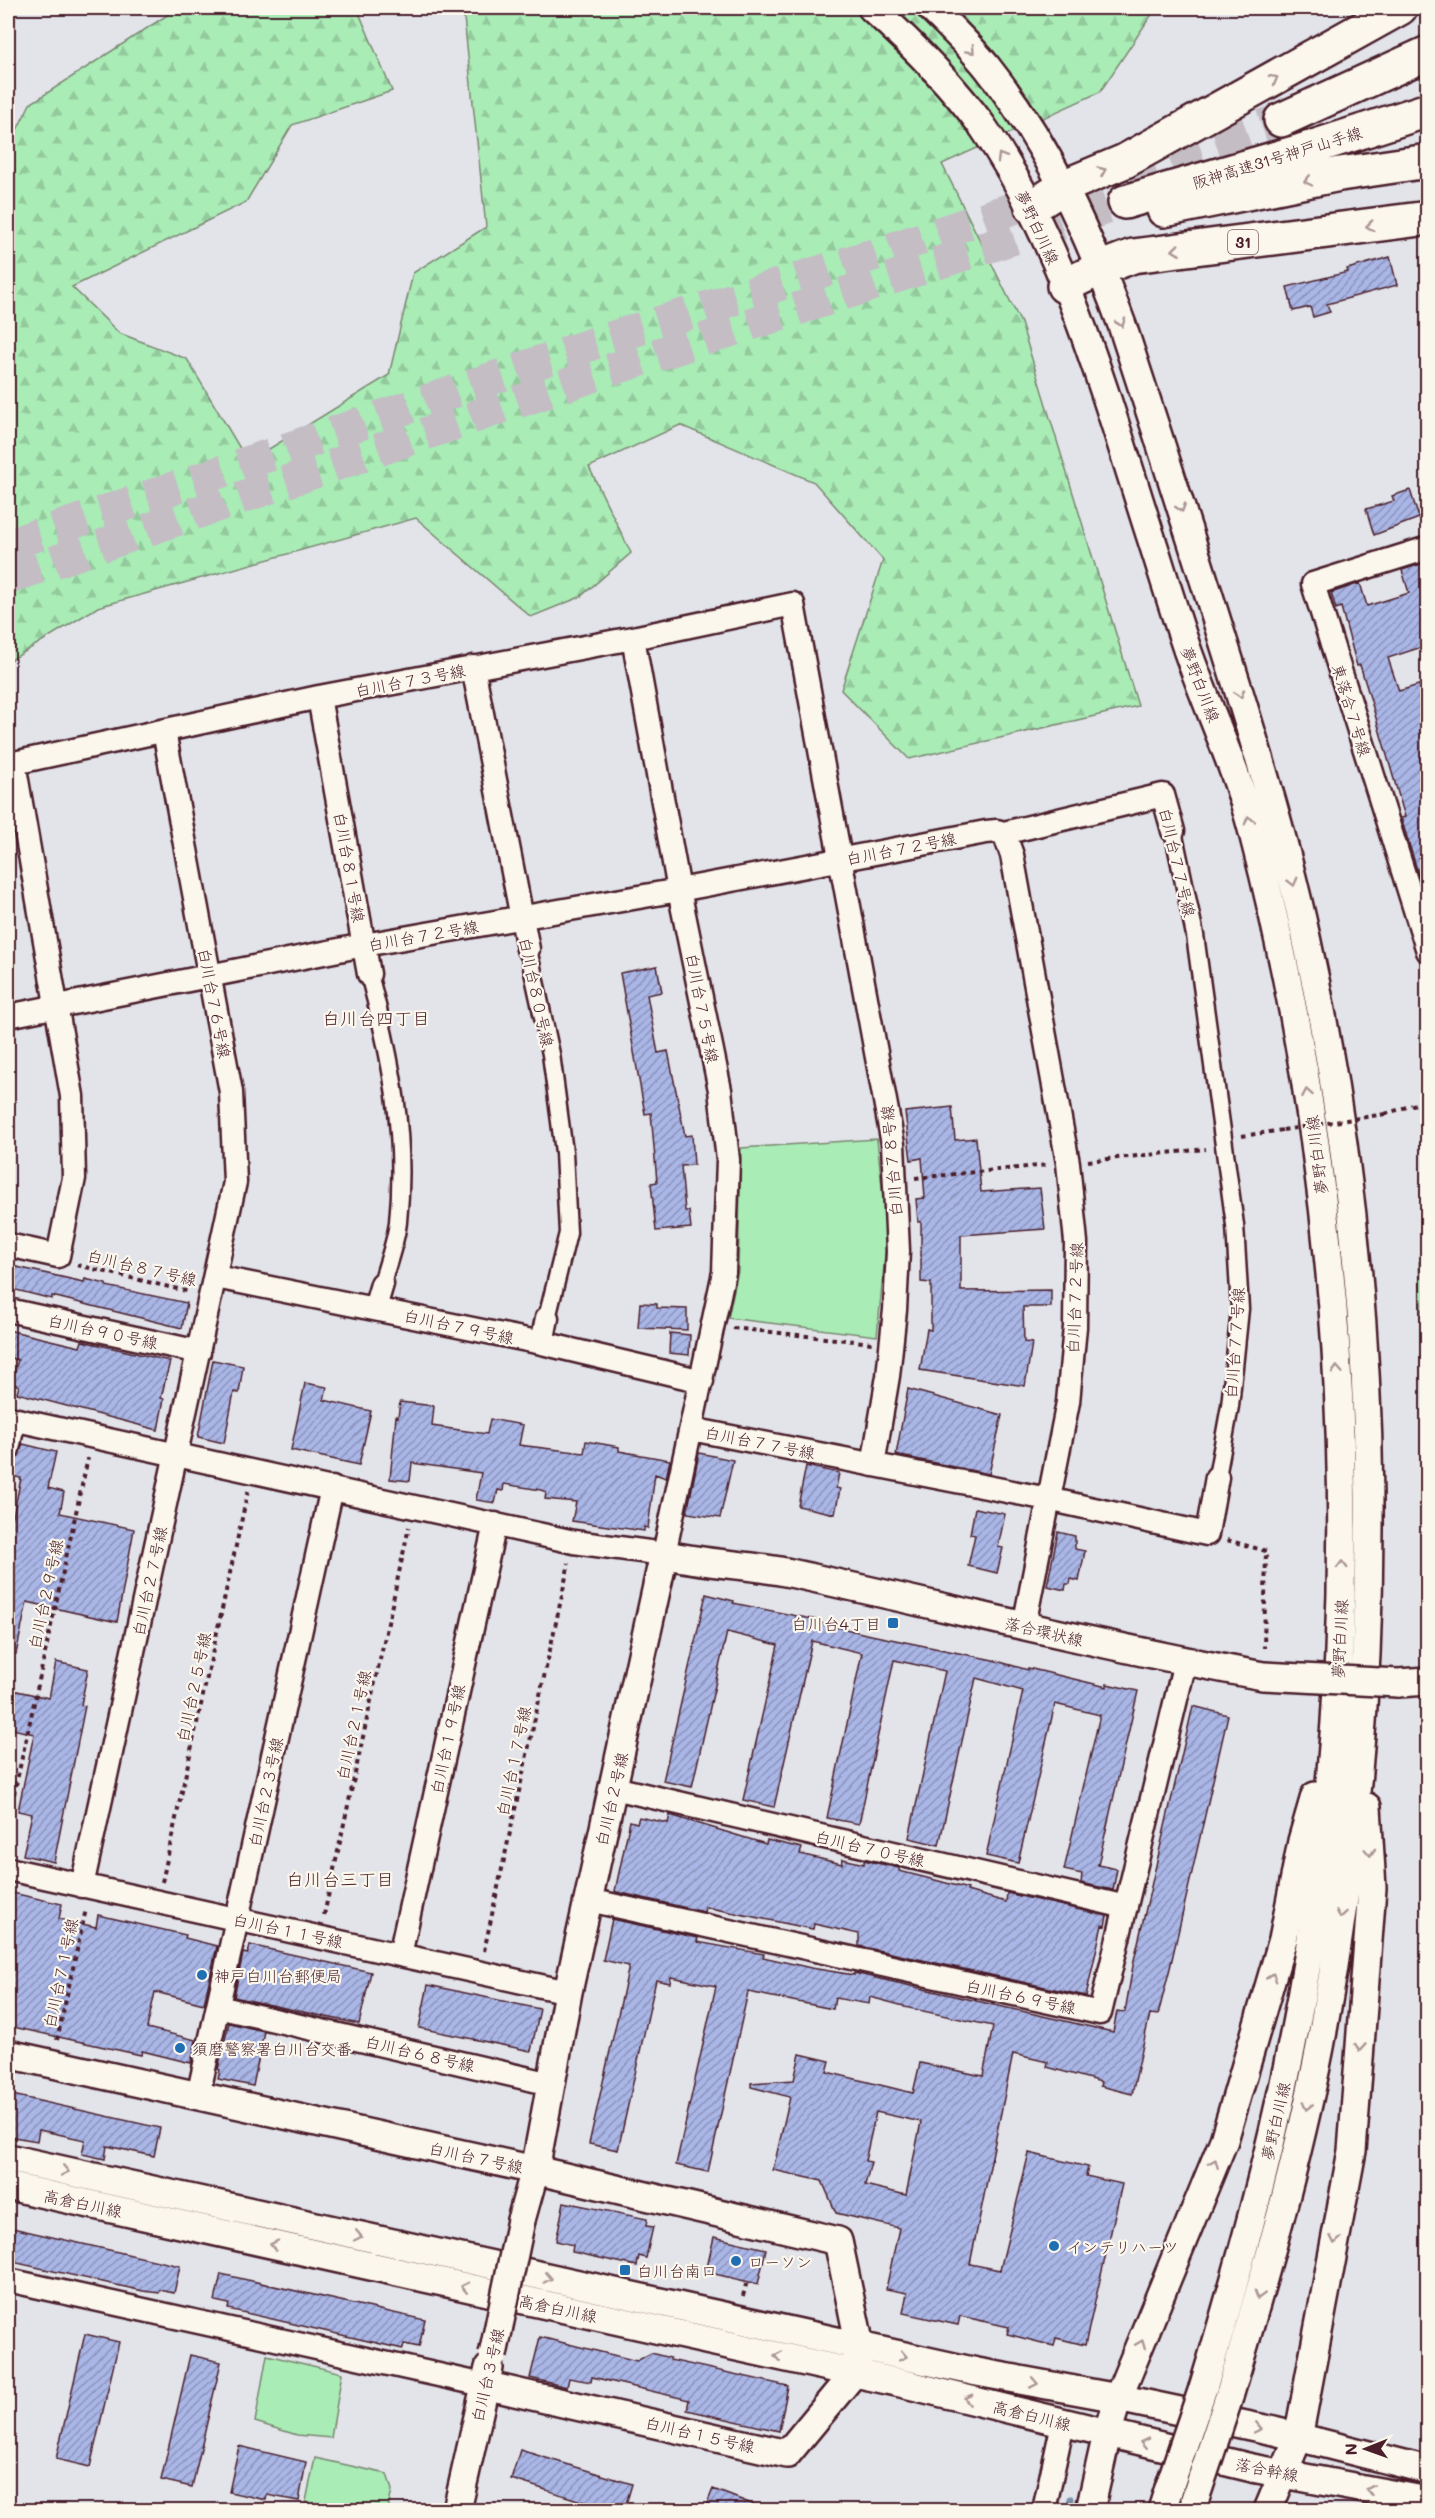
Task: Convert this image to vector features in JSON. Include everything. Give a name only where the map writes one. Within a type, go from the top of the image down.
[{"type":"highway","points":[[1032,207],[1065,186],[1125,161],[1400,8]]},
{"type":"highway","name":"阪神高速31号神戸山手線","points":[[1428,53],[1281,120],[1428,73]]},
{"type":"highway","name":"阪神高速31号神戸山手線","points":[[1428,110],[1129,208],[1227,199],[1340,174],[1428,161]]},
{"type":"highway","name":"31","points":[[1065,286],[1101,268],[1133,256],[1428,218]]},
{"type":"street","name":"夢野白川線","points":[[872,8],[913,45],[983,127],[1032,207],[1065,286],[1090,351],[1188,652],[1251,824],[1289,988],[1310,1109],[1336,1331],[1342,1455],[1342,1583],[1334,1728],[1320,1875],[1278,2112],[1257,2201],[1203,2388],[1165,2501]]},
{"type":"street","name":"夢野白川線","points":[[931,8],[986,66],[1015,105],[1065,186],[1101,268],[1144,391],[1279,827],[1323,1018],[1349,1190],[1360,1291],[1368,1439],[1369,1549],[1362,1731],[1346,1884],[1319,2053],[1292,2175],[1229,2397],[1194,2505]]},
{"type":"street","name":"東落合７号線","points":[[1428,548],[1313,584],[1428,951]]},
{"type":"street","name":"白川台７３号線","points":[[55,1006],[14,763],[319,697],[633,638],[793,604],[841,860]]},
{"type":"street","name":"白川台７５号線","points":[[633,638],[679,890],[720,1090],[728,1160],[724,1272],[691,1429]]},
{"type":"street","name":"白川台８０号線","points":[[473,667],[528,949],[551,1054],[564,1152],[568,1233],[548,1318]]},
{"type":"street","name":"白川台８１号線","points":[[319,697],[369,974],[389,1050],[401,1136],[398,1224],[382,1284]]},
{"type":"street","name":"白川台７６号線","points":[[164,730],[231,1092],[235,1182],[216,1277]]},
{"type":"street","name":"白川台７７号線","points":[[691,1429],[1207,1534],[1230,1406],[1240,1309],[1235,1225],[1195,935],[1163,795],[1004,834]]},
{"type":"street","name":"白川台７２号線","points":[[8,1016],[209,974],[364,945],[679,890],[986,832],[997,831],[1004,834],[1012,855],[1061,1124],[1076,1242],[1076,1327],[1068,1402],[1024,1626]]},
{"type":"street","name":"白川台７８号線","points":[[841,860],[893,1144],[898,1251],[892,1346],[873,1465]]},
{"type":"street","points":[[8,1245],[58,1256],[74,1178],[72,1096],[55,1006]]},
{"type":"street","name":"白川台７９号線","points":[[216,1277],[542,1343],[702,1381]]},
{"type":"street","name":"白川台２７号線","points":[[86,1886],[176,1455],[216,1277]]},
{"type":"street","points":[[375,1308],[382,1284]]},
{"type":"street","name":"白川台９０号線","points":[[8,1310],[199,1352]]},
{"type":"street","points":[[542,1343],[548,1318]]},
{"type":"street","points":[[8,1449],[11,1419],[574,1542],[664,1554]]},
{"type":"street","name":"白川台２号線","points":[[535,2170],[568,1992],[691,1429]]},
{"type":"street","name":"白川台２３号線","points":[[198,2096],[332,1488]]},
{"type":"street","name":"白川台１９号線","points":[[400,1955],[495,1524]]},
{"type":"street","name":"落合環状線","points":[[664,1554],[692,1561],[779,1570],[1185,1662],[1263,1676],[1398,1683],[1428,1681]]},
{"type":"street","name":"白川台６９号線","points":[[589,1900],[1100,2013],[1185,1662]]},
{"type":"street","points":[[1090,2511],[1107,2434],[1118,2398],[1224,2140],[1283,1939],[1302,1841],[1334,1728]]},
{"type":"street","points":[[1268,2511],[1298,2438],[1352,2151],[1372,1888],[1362,1731]]},
{"type":"street","name":"白川台７０号線","points":[[614,1788],[1126,1907]]},
{"type":"street","name":"白川台１１号線","points":[[8,1869],[568,1992]]},
{"type":"street","name":"白川台６８号線","points":[[218,2007],[551,2084]]},
{"type":"street","name":"白川台７号線","points":[[8,2054],[535,2170],[838,2241],[860,2346]]},
{"type":"street","name":"高倉白川線","points":[[8,2158],[977,2372],[1118,2398]]},
{"type":"street","name":"白川台３号線","points":[[456,2511],[535,2170]]},
{"type":"street","name":"高倉白川線","points":[[8,2186],[854,2373],[1107,2434]]},
{"type":"street","points":[[8,2280],[484,2385]]},
{"type":"street","name":"白川台１５号線","points":[[484,2385],[787,2454],[854,2373],[860,2346]]},
{"type":"street","points":[[1118,2398],[1428,2470]]},
{"type":"street","points":[[1044,2511],[1063,2422]]},
{"type":"street","name":"落合幹線","points":[[1107,2434],[1284,2473],[1428,2501]]},
{"type":"path","points":[[1224,1138],[1385,1114],[1428,1100]]},
{"type":"path","name":"白川台８７号線","points":[[58,1256],[80,1266],[199,1294],[216,1277]]},
{"type":"path","points":[[714,1326],[892,1346]]},
{"type":"path","name":"白川台２９号線","points":[[8,1821],[89,1453]]},
{"type":"path","name":"白川台２５号線","points":[[158,1901],[249,1489]]},
{"type":"path","name":"白川台２１号線","points":[[319,1936],[411,1518]]},
{"type":"path","points":[[1207,1534],[1266,1551],[1264,1648]]},
{"type":"path","name":"白川台１７号線","points":[[479,1972],[571,1555]]},
{"type":"path","name":"白川台７１号線","points":[[52,2064],[86,1886]]},
{"type":"green space","points":[[178,8],[357,8],[392,91],[292,125],[246,202],[72,287],[119,333],[187,359],[248,462],[389,375],[413,273],[486,227],[463,8],[1156,8],[1100,92],[942,164],[1021,323],[1138,706],[909,759],[841,690],[883,560],[814,482],[680,425],[589,467],[631,553],[580,597],[531,617],[416,518],[98,607],[8,662],[8,148],[30,104]]},
{"type":"green space","points":[[877,1139],[887,1235],[877,1336],[728,1318],[738,1271],[741,1148]]},
{"type":"green space","points":[[1428,1260],[1427,1434],[1419,1262]]},
{"type":"green space","points":[[267,2355],[342,2373],[331,2438],[297,2435],[255,2422]]},
{"type":"green space","points":[[315,2458],[387,2474],[392,2490],[388,2510],[330,2510],[305,2506]]},
{"type":"building","points":[[1390,257],[1397,285],[1327,304],[1330,312],[1313,317],[1310,307],[1293,311],[1287,287],[1348,272],[1347,269]]},
{"type":"building","points":[[1410,490],[1419,518],[1374,535],[1366,509],[1394,501],[1392,496]]},
{"type":"building","points":[[1428,562],[1428,645],[1388,658],[1399,691],[1428,682],[1428,756],[1420,758],[1428,781],[1428,888],[1423,889],[1401,818],[1405,817],[1360,665],[1357,666],[1341,607],[1336,609],[1331,593],[1360,583],[1367,606],[1409,593],[1402,570]]},
{"type":"building","points":[[657,966],[662,992],[647,995],[658,1053],[668,1051],[685,1136],[692,1135],[694,1165],[681,1166],[685,1211],[689,1211],[691,1228],[656,1231],[651,1183],[657,1182],[651,1113],[645,1114],[620,973]]},
{"type":"building","points":[[952,1107],[955,1140],[976,1138],[981,1192],[1040,1188],[1045,1229],[961,1235],[961,1291],[1051,1290],[1051,1307],[1023,1307],[1024,1342],[1032,1343],[1025,1386],[920,1370],[927,1329],[931,1330],[931,1283],[921,1282],[921,1222],[918,1222],[916,1199],[925,1198],[922,1158],[911,1160],[905,1112]]},
{"type":"building","points":[[8,1265],[84,1282],[85,1279],[106,1284],[106,1286],[187,1303],[182,1328],[52,1296],[52,1299],[8,1288]]},
{"type":"building","points":[[640,1303],[657,1304],[657,1308],[687,1309],[687,1330],[638,1328]]},
{"type":"building","points":[[8,1330],[80,1347],[82,1341],[170,1361],[161,1398],[164,1399],[158,1430],[17,1393],[19,1386],[11,1383],[18,1360],[8,1357]]},
{"type":"building","points":[[670,1333],[690,1335],[689,1355],[669,1353]]},
{"type":"building","points":[[213,1360],[243,1366],[239,1393],[234,1392],[224,1443],[198,1437]]},
{"type":"building","points":[[305,1383],[327,1387],[324,1400],[371,1411],[359,1465],[291,1450]]},
{"type":"building","points":[[908,1389],[1002,1415],[989,1474],[896,1455]]},
{"type":"building","points":[[400,1402],[434,1406],[432,1426],[487,1434],[490,1419],[523,1425],[519,1445],[584,1453],[586,1441],[619,1447],[619,1451],[670,1460],[666,1478],[655,1474],[648,1528],[644,1527],[644,1531],[572,1521],[576,1502],[545,1499],[546,1492],[541,1490],[504,1484],[503,1491],[498,1490],[495,1503],[476,1500],[481,1473],[412,1463],[410,1481],[390,1479],[396,1416],[398,1417]]},
{"type":"building","points":[[23,1444],[56,1452],[48,1488],[64,1492],[60,1513],[134,1529],[117,1622],[27,1602],[16,1654],[8,1654],[8,1541],[21,1478],[10,1476],[13,1464],[8,1463],[18,1457]]},
{"type":"building","points":[[699,1453],[733,1460],[720,1518],[687,1513]]},
{"type":"building","points":[[806,1466],[839,1473],[836,1488],[840,1489],[835,1514],[798,1506]]},
{"type":"building","points":[[975,1508],[1005,1514],[998,1547],[1003,1548],[997,1573],[968,1566],[975,1535],[970,1534]]},
{"type":"building","points":[[1058,1532],[1075,1536],[1075,1549],[1085,1551],[1079,1581],[1071,1579],[1070,1584],[1066,1584],[1065,1590],[1047,1586]]},
{"type":"building","points":[[706,1594],[734,1601],[733,1603],[817,1620],[816,1622],[866,1634],[993,1660],[1107,1687],[1107,1684],[1138,1691],[1098,1865],[1117,1869],[1113,1890],[1081,1883],[1082,1874],[1064,1870],[1100,1715],[1055,1704],[1018,1863],[986,1856],[1023,1691],[976,1678],[939,1845],[909,1838],[945,1671],[894,1660],[859,1824],[827,1818],[862,1653],[812,1641],[774,1807],[743,1800],[778,1645],[727,1632],[692,1787],[663,1781]]},
{"type":"building","points":[[56,1662],[88,1669],[81,1705],[85,1706],[54,1862],[23,1855],[32,1814],[18,1811],[34,1734],[8,1728],[8,1689],[49,1698]]},
{"type":"building","points":[[1193,1706],[1228,1715],[1170,1968],[1158,2015],[1150,2014],[1132,2094],[1100,2086],[1101,2082],[1047,2067],[1048,2062],[1013,2054],[970,2264],[1000,2270],[1029,2153],[1088,2167],[1086,2176],[1122,2184],[1085,2345],[1056,2338],[1054,2346],[1007,2334],[1009,2327],[960,2316],[958,2325],[903,2313],[907,2293],[886,2289],[899,2228],[836,2213],[822,2181],[773,2170],[790,2097],[751,2087],[751,2083],[794,2080],[800,2054],[830,2061],[827,2072],[913,2093],[920,2063],[983,2076],[993,2026],[904,2007],[870,1997],[869,2004],[835,1998],[833,2009],[748,1992],[708,2172],[676,2165],[716,1986],[671,1977],[670,1983],[656,1980],[618,2150],[589,2144],[629,1966],[603,1960],[612,1919],[698,1938],[697,1942],[764,1954],[763,1957],[811,1968],[854,1975],[854,1973],[1113,2032],[1117,2011],[1125,2012],[1134,1960]],"holes":[[[876,2112],[921,2122],[906,2195],[865,2185],[871,2162],[865,2161]]]},
{"type":"building","points":[[670,1815],[766,1844],[767,1840],[802,1848],[800,1854],[842,1864],[843,1859],[864,1864],[864,1860],[899,1868],[899,1871],[968,1889],[967,1891],[1006,1902],[1007,1893],[1107,1916],[1105,1926],[1102,1925],[1086,1996],[859,1946],[859,1934],[814,1924],[813,1929],[705,1907],[704,1912],[615,1891],[630,1821],[637,1823],[639,1817],[668,1823]]},
{"type":"building","points":[[8,1892],[62,1904],[59,1919],[96,1927],[98,1915],[186,1935],[185,1938],[217,1946],[204,2004],[155,1992],[147,2028],[196,2040],[191,2063],[142,2051],[141,2055],[8,2026]]},
{"type":"building","points":[[250,1945],[371,1972],[359,2024],[234,1997],[243,1953],[248,1954]]},
{"type":"building","points":[[428,1985],[540,2009],[531,2051],[419,2028]]},
{"type":"building","points":[[229,2023],[264,2031],[253,2086],[218,2079],[220,2070],[218,2069]]},
{"type":"building","points":[[8,2094],[160,2128],[154,2156],[107,2146],[105,2159],[82,2154],[85,2140],[39,2130],[37,2141],[8,2136]]},
{"type":"building","points":[[564,2202],[647,2219],[646,2226],[653,2227],[646,2258],[639,2256],[637,2266],[572,2252],[573,2245],[556,2241]]},
{"type":"building","points":[[8,2227],[180,2266],[174,2293],[160,2290],[159,2293],[143,2291],[8,2261]]},
{"type":"building","name":"ローソン","points":[[714,2237],[766,2249],[758,2284],[706,2272]]},
{"type":"building","points":[[221,2274],[425,2320],[419,2347],[404,2344],[403,2349],[228,2309],[229,2304],[215,2301]]},
{"type":"building","points":[[85,2334],[119,2342],[90,2467],[56,2459]]},
{"type":"building","points":[[540,2337],[637,2361],[651,2353],[670,2358],[670,2360],[788,2386],[779,2431],[687,2410],[689,2400],[592,2377],[591,2382],[569,2378],[567,2387],[530,2378]]},
{"type":"building","points":[[190,2355],[221,2362],[192,2487],[161,2480]]},
{"type":"building","points":[[239,2446],[306,2462],[299,2501],[267,2495],[266,2500],[229,2492]]},
{"type":"building","points":[[520,2450],[632,2484],[624,2511],[613,2511],[511,2479]]},
{"type":"building","points":[[713,2489],[765,2509],[764,2511],[704,2511]]},
{"type":"waterway","points":[[1069,2510],[1071,2499]]},
{"type":"tunnel","points":[[1122,172],[1281,120]]},
{"type":"tunnel","points":[[8,545],[598,342],[1059,193]]},
{"type":"tunnel","points":[[8,578],[607,371],[1125,202]]},
{"type":"place","name":"白川台4丁目","points":[[893,1623]]},
{"type":"place","name":"神戸白川台郵便局","points":[[202,1975]]},
{"type":"place","name":"須磨警察署白川台交番","points":[[180,2048]]},
{"type":"place","name":"インテリハーツ","points":[[1054,2246]]},
{"type":"place","name":"ローソン","points":[[736,2261]]},
{"type":"place","name":"白川台南口","points":[[625,2270]]},
{"type":"district","name":"白川台四丁目","points":[[376,1018]]},
{"type":"district","name":"白川台三丁目","points":[[340,1879]]}]
